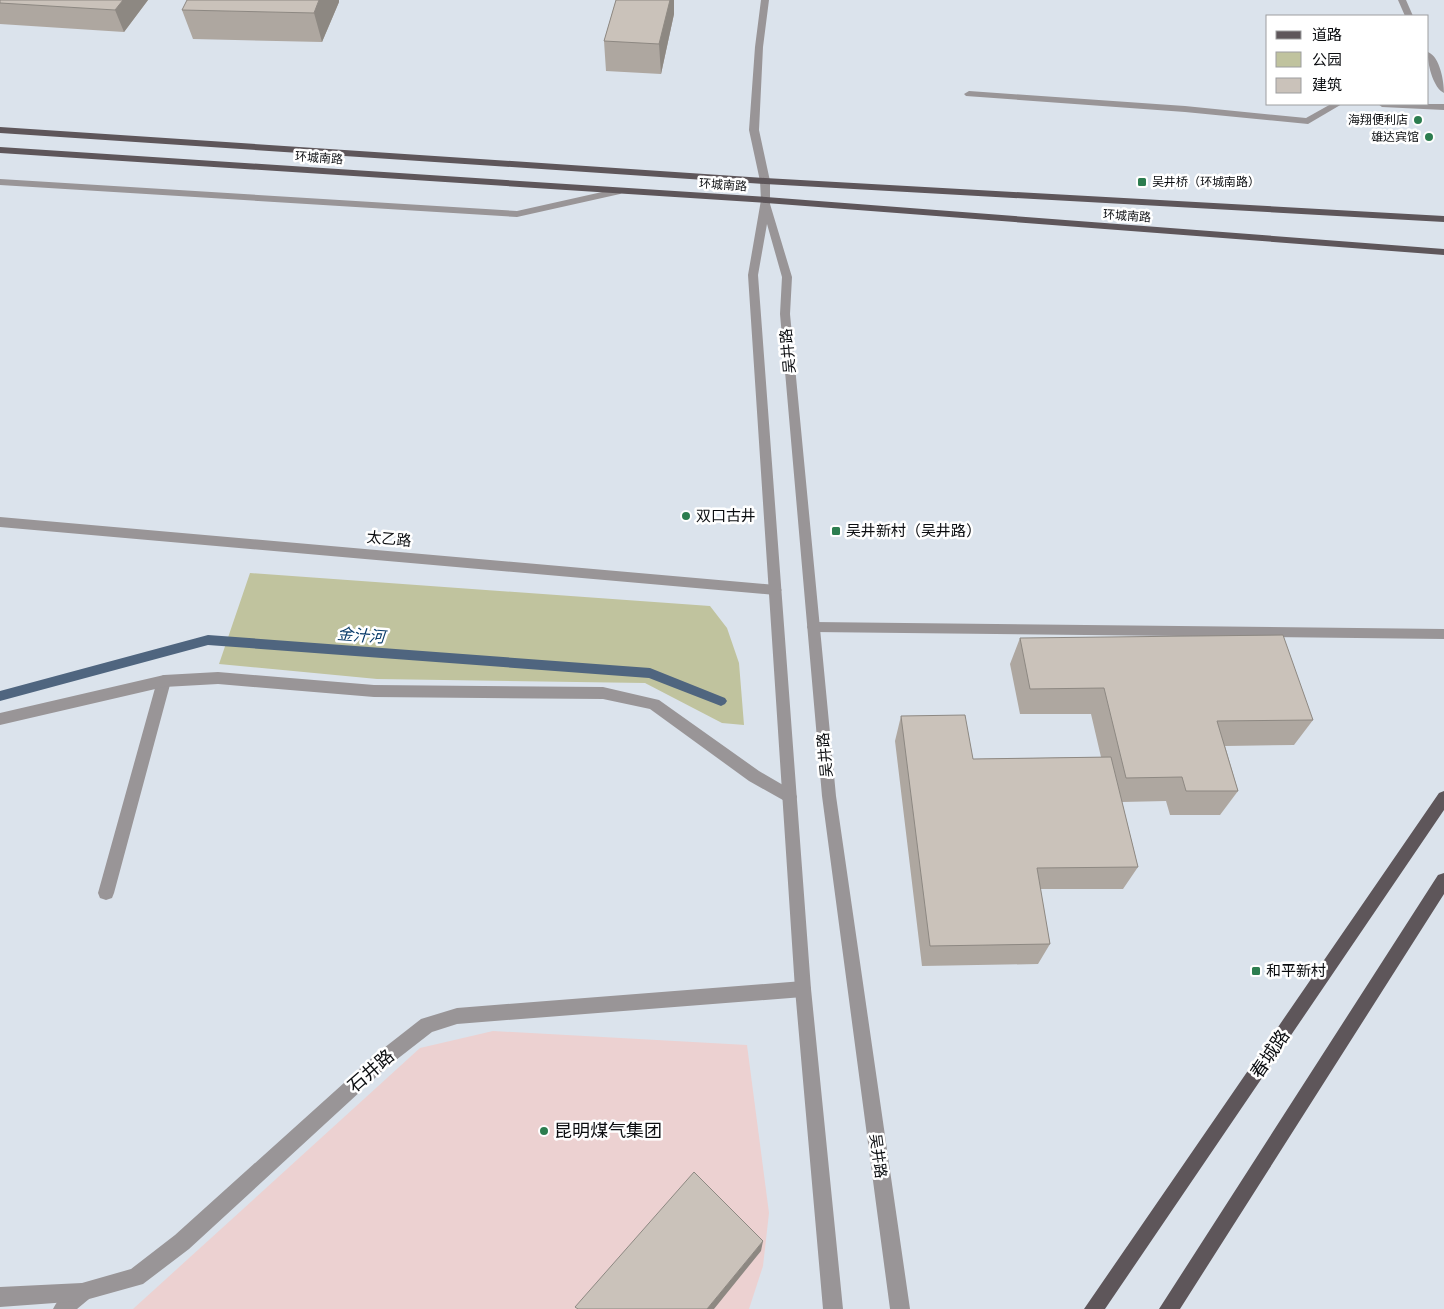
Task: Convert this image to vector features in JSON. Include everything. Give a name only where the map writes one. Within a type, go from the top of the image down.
[{"type":"main road","name":"环城南路","points":[[0,130],[765,180],[1444,219]]},
{"type":"main road","name":"环城南路","points":[[0,150],[766,200],[1444,252]]},
{"type":"main road","name":"春城路","points":[[1094,1309],[1444,798]]},
{"type":"main road","points":[[1169,1309],[1441,891]]},
{"type":"street","name":"吴井路","points":[[765,0],[758,47],[754,130],[765,180],[766,200],[787,277],[785,314],[829,796],[900,1309]]},
{"type":"street","points":[[1402,0],[1409,15]]},
{"type":"street","points":[[1429,57],[1444,90]]},
{"type":"street","points":[[969,94],[1185,108],[1308,121],[1335,105]]},
{"type":"street","points":[[1403,105],[1444,107]]},
{"type":"street","points":[[0,182],[517,214],[620,191]]},
{"type":"street","name":"吴井路","points":[[766,200],[753,276],[803,989],[833,1309]]},
{"type":"street","name":"太乙路","points":[[0,522],[775,590]]},
{"type":"street","points":[[814,628],[1444,634]]},
{"type":"street","points":[[0,719],[164,681],[218,678],[374,691],[603,693],[654,704],[754,776],[790,797]]},
{"type":"street","points":[[106,894],[164,681]]},
{"type":"street","name":"石井路","points":[[0,1297],[82,1292],[136,1277],[182,1242],[381,1061],[427,1026],[457,1016],[803,989]]},
{"type":"street","points":[[63,1309],[82,1292]]},
{"type":"shaded area","name":"昆明煤气集团","points":[[493,1031],[747,1045],[769,1213],[763,1266],[749,1309],[133,1309],[420,1048]]},
{"type":"green space","points":[[250,573],[710,606],[727,628],[739,663],[744,725],[722,723],[645,683],[377,679],[219,664]]},
{"type":"building","points":[[0,0],[123,0],[115,10],[0,3]]},
{"type":"building","points":[[187,0],[319,0],[314,13],[182,10]]},
{"type":"building","points":[[616,0],[670,0],[659,44],[604,41]]},
{"type":"building","points":[[1283,635],[1313,720],[1217,721],[1238,791],[1186,791],[1182,777],[1126,778],[1104,688],[1030,689],[1020,638]]},
{"type":"building","points":[[965,715],[973,759],[1111,757],[1138,867],[1037,868],[1050,944],[930,946],[901,716]]},
{"type":"building","points":[[694,1172],[763,1241],[707,1309],[578,1309],[575,1307]]},
{"type":"waterway","name":"金汁河","points":[[0,696],[208,640],[650,673],[721,701]]},
{"type":"place","name":"海翔便利店","points":[[1418,120]]},
{"type":"place","name":"雄达宾馆","points":[[1429,137]]},
{"type":"place","name":"吴井桥（环城南路）","points":[[1142,182]]},
{"type":"place","name":"双口古井","points":[[686,516]]},
{"type":"place","name":"吴井新村（吴井路）","points":[[836,531]]},
{"type":"place","name":"和平新村","points":[[1256,971]]},
{"type":"place","name":"昆明煤气集团","points":[[544,1131]]}]
